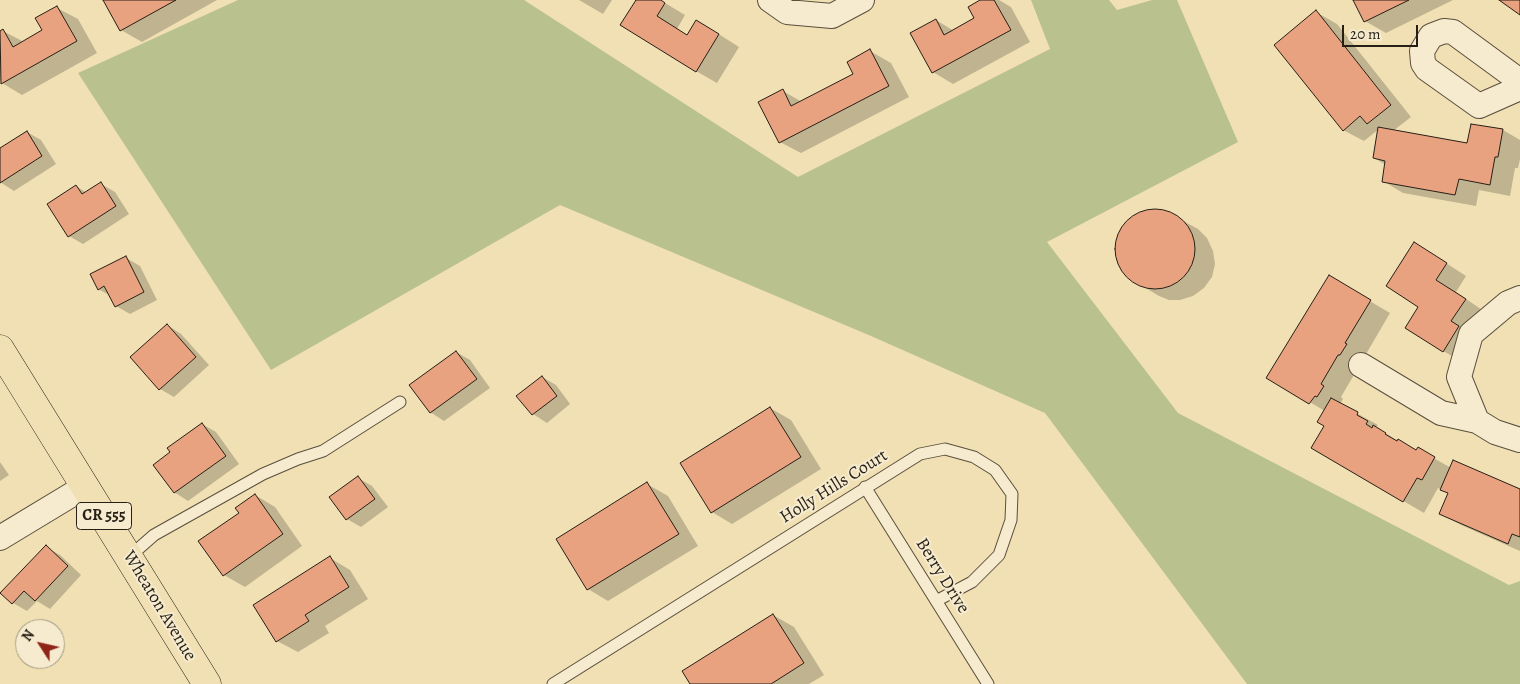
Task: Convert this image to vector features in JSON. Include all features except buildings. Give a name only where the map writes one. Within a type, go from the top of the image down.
[{"type":"main road","name":"Wheaton Avenue","points":[[0,348],[207,684]]},
{"type":"street","points":[[770,0],[787,12],[832,16],[862,0]]},
{"type":"street","points":[[1520,81],[1453,32],[1444,31],[1431,36],[1422,51],[1423,62],[1427,69],[1479,106],[1520,88]]},
{"type":"street","points":[[1477,421],[1459,377],[1471,334],[1508,303],[1520,298]]},
{"type":"street","points":[[1361,365],[1441,413],[1477,421],[1495,432],[1520,440]]},
{"type":"street","points":[[0,538],[86,486]]},
{"type":"lane","points":[[129,557],[154,535],[263,474],[298,458],[323,451],[400,402]]},
{"type":"lane","name":"Holly Hills Court","points":[[553,684],[920,454],[945,450],[974,457],[995,470],[1012,494],[1011,520],[999,555],[972,582],[936,601]]},
{"type":"lane","name":"Berry Drive","points":[[866,487],[988,684]]},
{"type":"green space","points":[[238,0],[524,0],[798,177],[1050,49],[1031,0],[1109,0],[1117,10],[1152,0],[1177,0],[1238,142],[1047,242],[1178,413],[1509,585],[1520,581],[1520,684],[1247,684],[1045,413],[871,336],[560,205],[271,370],[78,73]]}]
